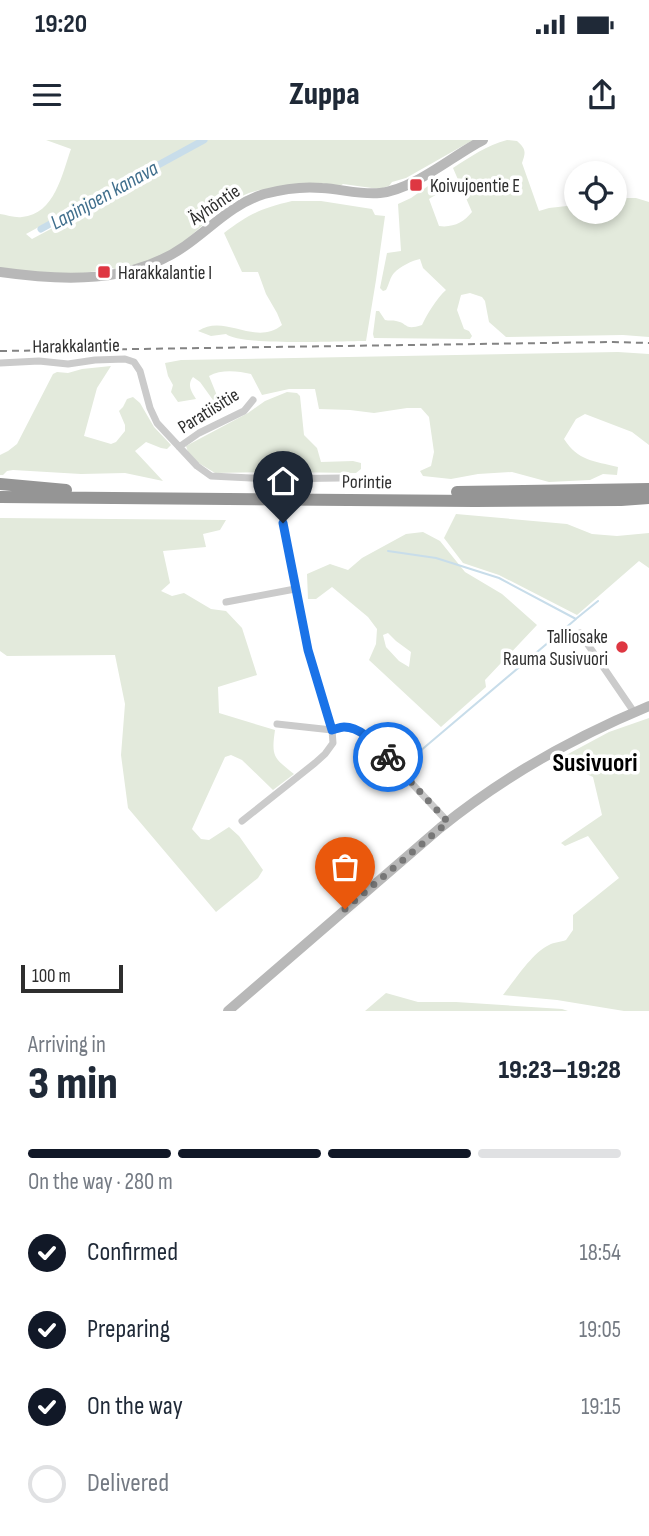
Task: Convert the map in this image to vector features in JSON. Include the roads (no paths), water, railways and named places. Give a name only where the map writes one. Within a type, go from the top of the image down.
[{"type":"highway","name":"Porintie","points":[[0,487],[66,491],[427,493],[649,489]]},
{"type":"highway","name":"Porintie","points":[[0,497],[475,501],[649,498]]},
{"type":"main road","name":"Äyhöntie","points":[[0,272],[64,278],[131,272],[167,258],[225,214],[261,195],[306,187],[372,193],[391,191],[415,182],[483,140]]},
{"type":"main road","points":[[228,1011],[473,803],[541,758],[649,706]]},
{"type":"street","name":"Harakkalantie","points":[[0,363],[68,364],[119,358],[130,360],[140,371],[157,423],[197,466],[211,476],[340,478]]},
{"type":"street","name":"Paratiisitie","points":[[179,447],[199,433],[244,411],[253,400]]},
{"type":"street","points":[[242,821],[325,754],[333,743],[332,730],[308,650],[283,523]]},
{"type":"street","points":[[226,602],[295,589]]},
{"type":"street","points":[[580,633],[634,712]]},
{"type":"street","points":[[278,724],[356,730],[373,742],[448,822]]},
{"type":"waterway","name":"Lapinjoen kanava","points":[[41,229],[204,140]]},
{"type":"waterway","points":[[388,551],[436,558],[499,578],[576,619],[406,763]]},
{"type":"waterway","points":[[577,618],[598,601]]},
{"type":"railway","points":[[0,351],[649,343]]},
{"type":"place","name":"Koivujoentie E","points":[[416,185]]},
{"type":"place","name":"Harakkalantie I","points":[[104,272]]},
{"type":"place","name":"Talliosake Rauma Susivuori","points":[[622,647]]},
{"type":"district","name":"Susivuori","points":[[595,762]]}]
